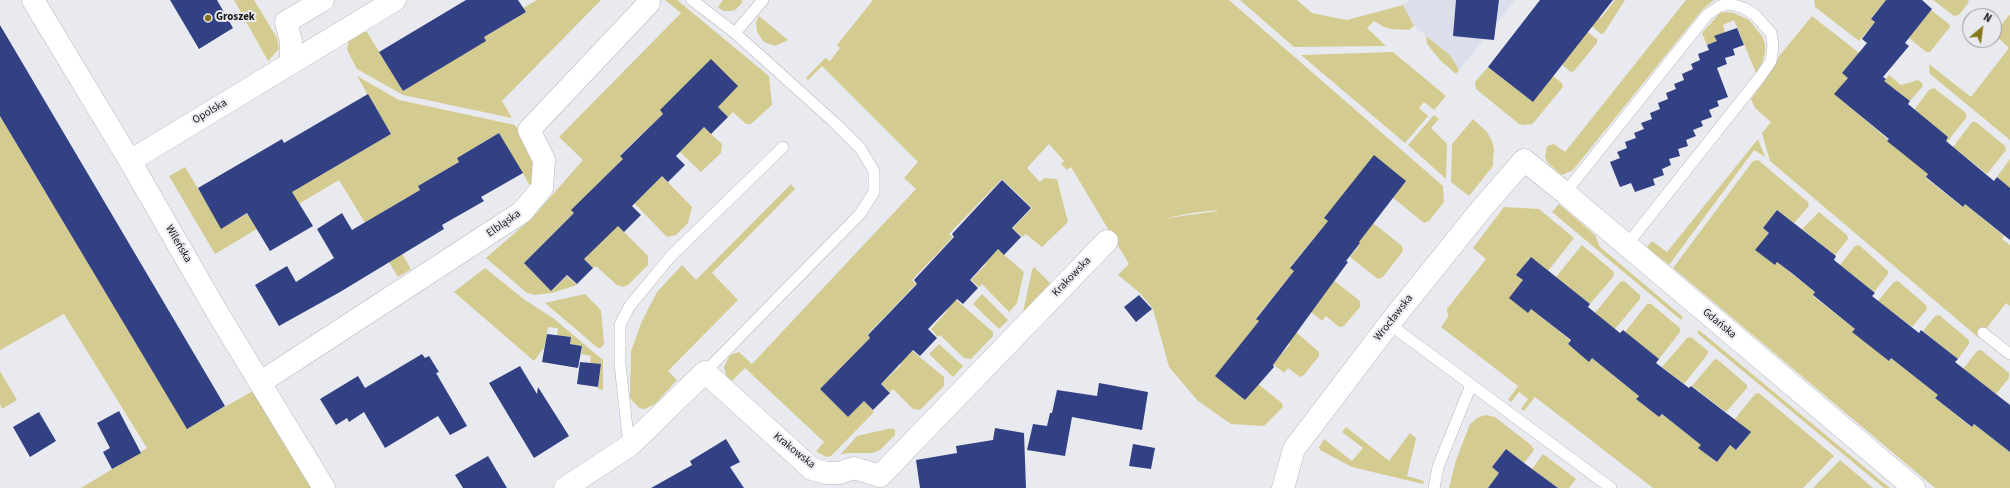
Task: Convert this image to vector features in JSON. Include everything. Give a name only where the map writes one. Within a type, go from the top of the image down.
[{"type":"street","name":"Wileńska","points":[[33,0],[130,161],[217,312],[261,382],[324,488]]},
{"type":"street","points":[[291,63],[291,41],[286,22],[323,0]]},
{"type":"street","name":"Opolska","points":[[130,161],[395,0]]},
{"type":"street","name":"Elbląska","points":[[261,382],[522,212],[542,188],[544,160],[529,130],[649,3]]},
{"type":"street","name":"Gdańska","points":[[1524,160],[1566,193],[1626,246],[1914,488]]},
{"type":"street","name":"Wrocławska","points":[[1283,488],[1294,449],[1390,324],[1479,212],[1524,160]]},
{"type":"street","name":"Krakowska","points":[[705,372],[812,469],[828,473],[840,473],[854,468],[881,482],[1107,241]]},
{"type":"street","points":[[565,488],[628,446],[705,372]]},
{"type":"lane","points":[[692,0],[735,33],[835,123],[860,148],[874,172],[874,192],[860,214],[705,372]]},
{"type":"lane","points":[[735,33],[762,0]]},
{"type":"lane","points":[[1566,193],[1707,15],[1720,6],[1730,4],[1744,8],[1755,15],[1771,33],[1773,45],[1771,61],[1747,94],[1626,246]]},
{"type":"lane","points":[[628,446],[620,364],[620,326],[629,307],[670,257],[783,147]]},
{"type":"lane","points":[[1390,324],[1611,488]]},
{"type":"lane","points":[[1983,333],[2010,354]]},
{"type":"lane","points":[[1434,488],[1438,467],[1471,385]]},
{"type":"shaded area","points":[[234,0],[254,0],[277,38],[279,49],[268,61]]},
{"type":"shaded area","points":[[537,0],[601,0],[502,101],[512,118],[403,95],[357,69],[347,50],[349,39],[363,32],[367,32],[403,91],[485,41],[484,37],[526,12],[523,8]]},
{"type":"shaded area","points":[[665,0],[677,0],[769,76],[772,105],[751,124],[746,124],[733,112],[728,117],[718,107],[660,110],[663,114],[620,155],[623,159],[572,210],[574,213],[524,263],[551,291],[567,276],[577,285],[552,293],[535,295],[527,293],[486,258],[532,218],[583,160],[559,137],[681,13]]},
{"type":"shaded area","points":[[723,0],[741,0],[743,2],[735,10],[723,11],[718,7]]},
{"type":"shaded area","points":[[873,0],[1229,0],[1443,186],[1444,202],[1429,221],[1424,223],[1392,197],[1374,156],[1324,218],[1328,221],[1290,267],[1294,271],[1256,318],[1259,321],[1216,376],[1245,400],[1258,384],[1282,403],[1283,407],[1264,426],[1231,424],[1198,401],[1169,367],[1153,309],[1140,293],[1118,275],[1129,264],[1071,167],[1067,170],[1061,164],[1064,161],[1049,144],[1027,168],[1040,182],[1044,178],[1057,179],[1068,222],[1042,247],[1026,234],[1022,237],[1013,228],[1032,208],[1002,179],[949,234],[953,237],[912,280],[916,284],[867,335],[870,338],[820,389],[848,417],[864,401],[874,412],[831,456],[826,457],[816,451],[824,442],[745,368],[731,382],[727,377],[724,367],[730,355],[739,352],[752,364],[916,189],[904,178],[918,162],[822,66],[808,80],[806,78],[825,58],[830,61],[840,48],[837,45]],"holes":[[[1217,211],[1162,219],[1192,213]]]},
{"type":"shaded area","points":[[1240,0],[1297,0],[1312,13],[1347,20],[1403,5],[1414,26],[1409,30],[1392,29],[1384,27],[1374,21],[1367,28],[1386,46],[1294,47]]},
{"type":"shaded area","points":[[1408,0],[1515,0],[1459,70],[1450,55],[1413,25],[1403,5],[1409,2]]},
{"type":"shaded area","points":[[1615,0],[1625,0],[1604,33],[1601,34],[1589,24],[1596,15],[1601,18]]},
{"type":"shaded area","points":[[1686,0],[1714,0],[1703,9],[1573,170],[1562,175],[1547,162],[1545,156],[1547,146],[1554,144],[1565,152]]},
{"type":"shaded area","points":[[1814,0],[1886,0],[1871,18],[1875,22],[1859,41],[1815,7]]},
{"type":"shaded area","points":[[1933,0],[1968,0],[1969,2],[1964,8],[1962,8],[1962,11],[1959,15],[1954,16]]},
{"type":"shaded area","points":[[1931,10],[1949,24],[1950,27],[1930,52],[1926,52],[1909,38]]},
{"type":"shaded area","points":[[1720,13],[1734,13],[1749,20],[1762,36],[1765,44],[1765,53],[1761,66],[1756,73],[1734,20],[1723,25],[1725,32],[1715,36],[1717,41],[1707,45],[1702,33]]},
{"type":"shaded area","points":[[2010,14],[2010,140],[1930,74],[1929,68],[1929,64],[1971,97],[2009,48],[2002,41],[2002,24]]},
{"type":"shaded area","points":[[759,16],[788,40],[775,46],[764,42],[757,32],[756,22]]},
{"type":"shaded area","points":[[1812,16],[1863,56],[1857,56],[1842,73],[1848,78],[1835,94],[1928,174],[1926,178],[1962,207],[1965,204],[2004,236],[2002,239],[2010,245],[2010,306],[2006,303],[1979,338],[1770,161],[1762,133],[1771,122],[1755,108],[1751,99],[1768,76],[1780,55]]},
{"type":"shaded area","points":[[1585,30],[1597,39],[1597,43],[1574,71],[1571,72],[1562,65]]},
{"type":"shaded area","points":[[1426,36],[1450,55],[1459,70],[1456,74],[1441,61],[1427,44]]},
{"type":"shaded area","points":[[1393,52],[1446,96],[1434,110],[1424,102],[1419,108],[1428,116],[1405,143],[1301,55]]},
{"type":"shaded area","points":[[1488,67],[1533,102],[1553,76],[1562,83],[1563,87],[1532,124],[1519,124],[1476,89],[1475,82]]},
{"type":"shaded area","points":[[1889,75],[1901,85],[1918,80],[1923,86],[1910,101],[1893,88],[1881,84]]},
{"type":"shaded area","points":[[357,76],[399,100],[515,125],[537,164],[532,189],[499,133],[457,158],[459,162],[418,186],[420,190],[379,214],[411,269],[398,277],[339,180],[215,254],[169,176],[185,167],[222,228],[305,180],[307,183],[391,134]]},
{"type":"shaded area","points":[[1934,88],[1966,113],[1966,118],[1947,142],[1948,137],[1914,110],[1929,90]]},
{"type":"shaded area","points":[[1434,115],[1439,119],[1431,128],[1447,144],[1446,179],[1408,145]]},
{"type":"shaded area","points":[[0,116],[187,428],[253,391],[312,488],[81,488],[147,448],[64,314],[0,350]]},
{"type":"shaded area","points":[[1473,119],[1487,132],[1494,149],[1493,166],[1469,196],[1451,182],[1452,144]]},
{"type":"shaded area","points":[[1972,122],[1976,122],[2005,146],[2006,150],[1987,174],[1953,147]]},
{"type":"shaded area","points":[[700,124],[722,144],[721,153],[701,172],[680,152]]},
{"type":"shaded area","points":[[1758,139],[1765,157],[1754,150],[1669,265],[1647,247],[1652,241],[1667,252]]},
{"type":"shaded area","points":[[2010,159],[2010,188],[1997,177]]},
{"type":"shaded area","points":[[1758,160],[1808,202],[1809,206],[1794,223],[1777,210],[1763,228],[1769,233],[1756,250],[1775,265],[1777,262],[1815,292],[1813,296],[1855,329],[1889,361],[1891,358],[1938,395],[1935,398],[1971,427],[1974,424],[2010,452],[2010,488],[1935,488],[1673,268],[1753,161]]},
{"type":"shaded area","points":[[659,173],[692,207],[688,223],[676,235],[667,237],[634,203],[651,187]]},
{"type":"shaded area","points":[[791,184],[795,189],[712,273],[738,300],[668,371],[677,380],[655,404],[645,409],[639,408],[630,398],[631,351],[642,321],[657,292],[682,265],[696,280]]},
{"type":"shaded area","points":[[1559,204],[1595,235],[1600,247],[1683,317],[1681,320],[1552,212]]},
{"type":"shaded area","points":[[1504,207],[1539,209],[1574,238],[1548,271],[1530,257],[1517,275],[1523,280],[1531,309],[1570,340],[1568,344],[1589,361],[1592,358],[1639,396],[1636,399],[1659,417],[1662,414],[1701,445],[1699,448],[1716,462],[1730,445],[1737,450],[1750,433],[1734,420],[1755,394],[1759,393],[1834,456],[1803,488],[1653,488],[1535,397],[1524,411],[1521,409],[1528,399],[1519,392],[1511,402],[1508,400],[1518,386],[1441,327],[1448,317],[1447,309],[1486,259],[1473,248]]},
{"type":"shaded area","points":[[1819,212],[1847,235],[1848,239],[1835,255],[1802,229]]},
{"type":"shaded area","points":[[1372,222],[1402,246],[1403,251],[1383,277],[1378,279],[1350,257],[1360,244],[1357,241]]},
{"type":"shaded area","points":[[615,223],[648,256],[648,265],[628,285],[623,287],[617,285],[596,266],[593,268],[584,259]]},
{"type":"shaded area","points":[[1582,245],[1614,272],[1613,277],[1590,304],[1556,277]]},
{"type":"shaded area","points":[[1859,245],[1888,271],[1888,274],[1874,292],[1840,265],[1855,246]]},
{"type":"shaded area","points":[[995,247],[1024,272],[1017,303],[1009,312],[982,284],[979,287],[971,280],[986,264],[984,261]]},
{"type":"shaded area","points":[[1034,267],[1053,286],[1022,317],[1032,270]]},
{"type":"shaded area","points":[[485,268],[525,300],[553,318],[603,360],[603,390],[598,389],[601,365],[590,363],[591,356],[581,354],[582,346],[570,344],[571,337],[557,336],[558,328],[548,327],[544,348],[534,361],[454,292]]},
{"type":"shaded area","points":[[1332,279],[1360,301],[1360,307],[1344,326],[1339,327],[1326,316],[1322,321],[1311,312],[1324,295]]},
{"type":"shaded area","points":[[1624,281],[1640,295],[1640,299],[1615,329],[1595,313],[1620,282]]},
{"type":"shaded area","points":[[1898,281],[1926,305],[1927,309],[1912,327],[1878,301],[1894,282]]},
{"type":"shaded area","points":[[585,294],[601,310],[604,344],[601,348],[598,348],[545,303]]},
{"type":"shaded area","points":[[982,294],[1008,320],[999,329],[973,304]]},
{"type":"shaded area","points":[[954,298],[993,332],[993,336],[971,359],[964,358],[940,335],[938,337],[931,329],[947,311],[945,308]]},
{"type":"shaded area","points":[[1647,304],[1651,304],[1680,328],[1680,332],[1659,359],[1625,332]]},
{"type":"shaded area","points":[[1939,315],[1969,340],[1969,344],[1958,359],[1923,331],[1935,316]]},
{"type":"shaded area","points":[[1699,330],[1890,488],[1884,488],[1697,333]]},
{"type":"shaded area","points":[[1296,332],[1319,352],[1319,356],[1304,375],[1300,377],[1288,368],[1284,373],[1273,364],[1290,344],[1287,342]]},
{"type":"shaded area","points":[[1691,337],[1708,351],[1707,355],[1684,384],[1662,367],[1687,338]]},
{"type":"shaded area","points":[[939,344],[963,366],[953,377],[929,354]]},
{"type":"shaded area","points":[[910,349],[944,377],[944,386],[920,410],[913,409],[893,389],[890,392],[881,384],[901,365],[899,361]]},
{"type":"shaded area","points":[[1981,350],[2009,373],[2009,378],[1996,394],[1963,369],[1977,351]]},
{"type":"shaded area","points":[[1717,359],[1747,385],[1747,388],[1726,412],[1692,386],[1714,360]]},
{"type":"shaded area","points":[[0,371],[17,400],[2,409],[0,404]]},
{"type":"shaded area","points":[[1485,415],[1495,417],[1531,445],[1534,450],[1524,463],[1506,449],[1492,467],[1499,473],[1488,488],[1449,488],[1456,460],[1470,424],[1477,418]]},
{"type":"shaded area","points":[[1346,427],[1389,461],[1410,433],[1416,438],[1407,476],[1424,481],[1423,484],[1352,467],[1320,450],[1319,447],[1324,439],[1352,461],[1363,448],[1342,432]]},
{"type":"shaded area","points":[[892,428],[895,430],[895,435],[880,450],[872,453],[847,453],[840,455],[857,436]]},
{"type":"shaded area","points":[[1543,454],[1576,479],[1569,488],[1558,488],[1532,469]]},
{"type":"shaded area","points":[[1840,460],[1873,488],[1813,488]]},
{"type":"building","points":[[170,0],[217,0],[233,28],[199,49]]},
{"type":"building","points":[[466,0],[518,0],[526,12],[484,37],[486,41],[403,91],[379,52]]},
{"type":"building","points":[[1456,0],[1499,0],[1494,40],[1453,36]]},
{"type":"building","points":[[1540,0],[1613,0],[1533,102],[1488,67]]},
{"type":"building","points":[[1886,0],[1922,0],[1932,9],[1905,43],[1909,46],[1883,77],[1886,79],[1884,81],[1910,101],[1908,104],[1948,137],[1946,141],[1994,181],[1997,177],[2010,188],[2010,240],[1965,204],[1963,207],[1926,177],[1928,174],[1887,141],[1889,139],[1834,94],[1848,78],[1842,73],[1867,43],[1862,39],[1875,22],[1871,19]]},
{"type":"building","points":[[0,25],[225,406],[187,429],[0,116]]},
{"type":"building","points":[[1737,28],[1744,45],[1733,49],[1735,55],[1725,58],[1727,64],[1717,68],[1728,97],[1717,101],[1719,106],[1709,110],[1712,117],[1701,121],[1703,126],[1693,130],[1696,136],[1686,140],[1688,146],[1678,149],[1680,156],[1669,159],[1671,165],[1662,169],[1664,175],[1653,179],[1655,185],[1635,192],[1631,183],[1620,187],[1610,162],[1620,158],[1617,152],[1627,148],[1625,142],[1636,138],[1634,133],[1644,129],[1641,123],[1652,119],[1650,113],[1660,109],[1658,103],[1668,99],[1666,93],[1676,89],[1674,84],[1684,80],[1682,74],[1693,69],[1691,64],[1700,60],[1698,54],[1709,50],[1707,45],[1717,41],[1714,36]]},
{"type":"building","points":[[711,59],[738,86],[718,107],[728,117],[711,134],[704,127],[676,156],[685,165],[668,182],[662,176],[632,206],[641,215],[624,232],[618,226],[584,259],[593,268],[577,284],[567,275],[551,291],[524,263],[574,213],[571,210],[623,159],[620,156],[663,114],[660,110]]},
{"type":"building","points":[[368,94],[391,134],[292,192],[313,226],[270,251],[247,213],[221,229],[198,188],[282,139],[284,143]]},
{"type":"building","points":[[499,133],[523,173],[481,197],[484,201],[442,225],[444,229],[340,292],[279,326],[255,285],[287,266],[296,282],[334,258],[317,229],[342,213],[352,230],[420,190],[418,186],[459,162],[457,158]]},
{"type":"building","points":[[1374,155],[1406,181],[1359,242],[1360,243],[1346,261],[1348,262],[1273,365],[1274,367],[1245,400],[1215,376],[1259,321],[1256,319],[1294,271],[1290,268],[1328,221],[1324,218]]},
{"type":"building","points":[[1002,180],[1031,208],[1012,228],[1021,237],[1004,255],[998,249],[970,280],[978,288],[963,304],[957,299],[928,329],[937,338],[920,356],[913,350],[881,384],[890,393],[873,410],[864,401],[848,417],[820,389],[870,338],[868,335],[917,284],[914,280],[954,237],[952,234]]},
{"type":"building","points":[[1777,210],[1836,256],[1834,260],[1875,293],[1872,296],[1919,333],[1921,330],[1958,359],[1955,362],[2010,405],[2010,452],[1974,424],[1972,427],[1935,398],[1938,395],[1891,358],[1889,361],[1852,332],[1855,329],[1813,295],[1815,292],[1793,274],[1777,262],[1775,265],[1755,250],[1769,233],[1763,228]]},
{"type":"building","points":[[1531,257],[1590,304],[1588,307],[1620,333],[1623,330],[1659,359],[1656,363],[1689,388],[1691,386],[1751,432],[1736,450],[1730,445],[1717,462],[1698,448],[1701,445],[1662,414],[1659,417],[1636,399],[1639,396],[1592,358],[1589,362],[1568,344],[1571,340],[1531,309],[1528,313],[1509,298],[1523,280],[1516,275]]},
{"type":"building","points":[[1139,295],[1152,309],[1136,322],[1124,307]]},
{"type":"building","points":[[547,334],[571,337],[570,344],[582,346],[578,368],[542,362]]},
{"type":"building","points":[[422,354],[425,358],[429,356],[439,372],[436,373],[467,426],[450,435],[438,416],[385,448],[364,412],[349,422],[347,418],[336,425],[320,399],[358,376],[365,388]]},
{"type":"building","points":[[580,362],[601,364],[598,387],[577,384]]},
{"type":"building","points":[[520,366],[537,394],[538,387],[569,436],[534,458],[489,383]]},
{"type":"building","points":[[1099,383],[1148,392],[1142,430],[1072,417],[1065,456],[1027,450],[1033,424],[1047,426],[1050,413],[1052,413],[1057,390],[1097,396]]},
{"type":"building","points":[[119,411],[141,453],[112,469],[103,452],[110,448],[97,423]]},
{"type":"building","points":[[39,412],[56,441],[30,457],[13,427]]},
{"type":"building","points":[[995,428],[1024,433],[1026,488],[920,488],[916,460],[957,453],[956,446],[993,440]]},
{"type":"building","points":[[726,439],[740,462],[730,467],[744,488],[651,488],[692,465],[690,461]]},
{"type":"building","points":[[1133,444],[1155,448],[1151,469],[1129,466]]},
{"type":"building","points":[[1506,449],[1558,488],[1488,488],[1499,473],[1492,467]]},
{"type":"building","points":[[488,456],[507,488],[463,488],[455,475]]},
{"type":"place","name":"Groszek","points":[[208,18]]}]
